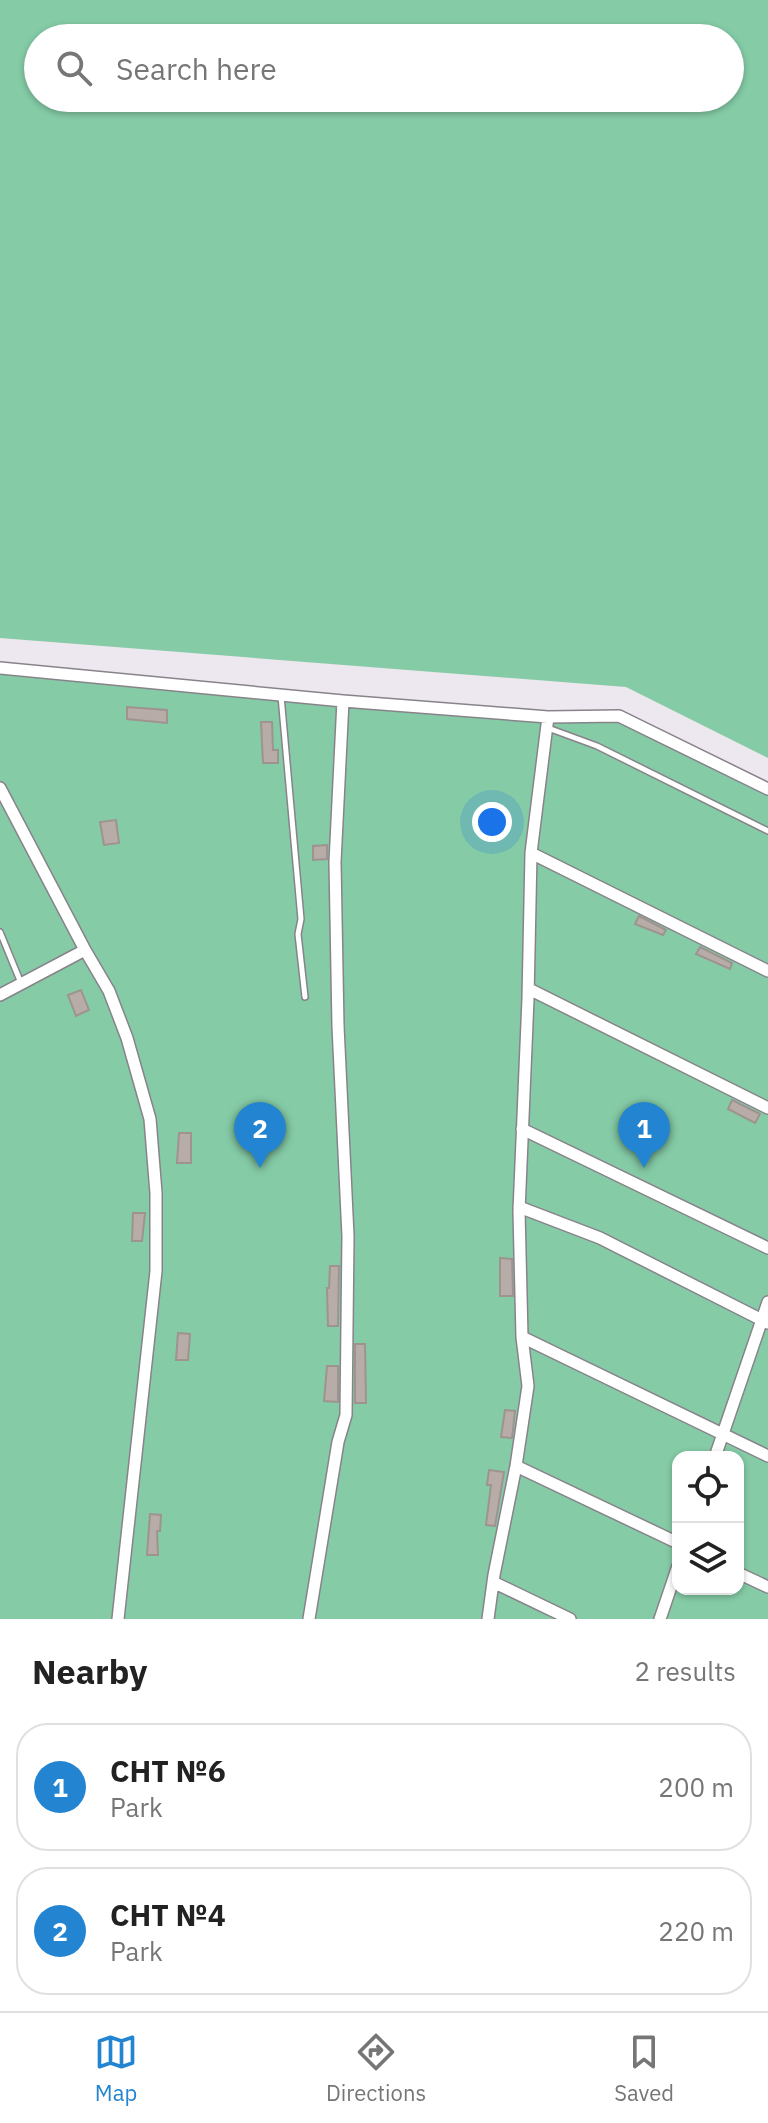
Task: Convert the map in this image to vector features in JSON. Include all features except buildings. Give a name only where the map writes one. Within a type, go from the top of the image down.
[{"type":"street","points":[[0,668],[548,722],[619,716],[768,789]]},
{"type":"street","points":[[309,1619],[338,1442],[346,1415],[348,1236],[338,1026],[335,862],[343,701]]},
{"type":"street","points":[[488,1619],[528,1386],[522,1337],[519,1207],[529,989],[531,853],[548,722]]},
{"type":"street","points":[[0,788],[109,991],[127,1038],[150,1119],[156,1193],[156,1271],[118,1619]]},
{"type":"street","points":[[531,853],[768,971]]},
{"type":"street","points":[[0,995],[85,950]]},
{"type":"street","points":[[529,989],[768,1108]]},
{"type":"street","points":[[522,1129],[768,1248]]},
{"type":"street","points":[[519,1207],[600,1238],[765,1321]]},
{"type":"street","points":[[717,1451],[765,1321],[768,1302]]},
{"type":"street","points":[[522,1337],[768,1456]]},
{"type":"street","points":[[516,1466],[672,1540]]},
{"type":"street","points":[[744,1576],[768,1587]]},
{"type":"street","points":[[493,1582],[570,1619]]},
{"type":"street","points":[[660,1619],[672,1584]]},
{"type":"lane","points":[[281,695],[305,997]]},
{"type":"lane","points":[[548,722],[768,831]]},
{"type":"lane","points":[[0,932],[21,984]]},
{"type":"green space","points":[[0,0],[768,0],[768,758],[626,687],[0,638]]},
{"type":"green space","points":[[0,668],[343,701],[619,716],[768,789],[768,1619],[0,1619]]},
{"type":"place","name":"СНТ №4","points":[[260,1168]]},
{"type":"place","name":"СНТ №6","points":[[644,1168]]}]
